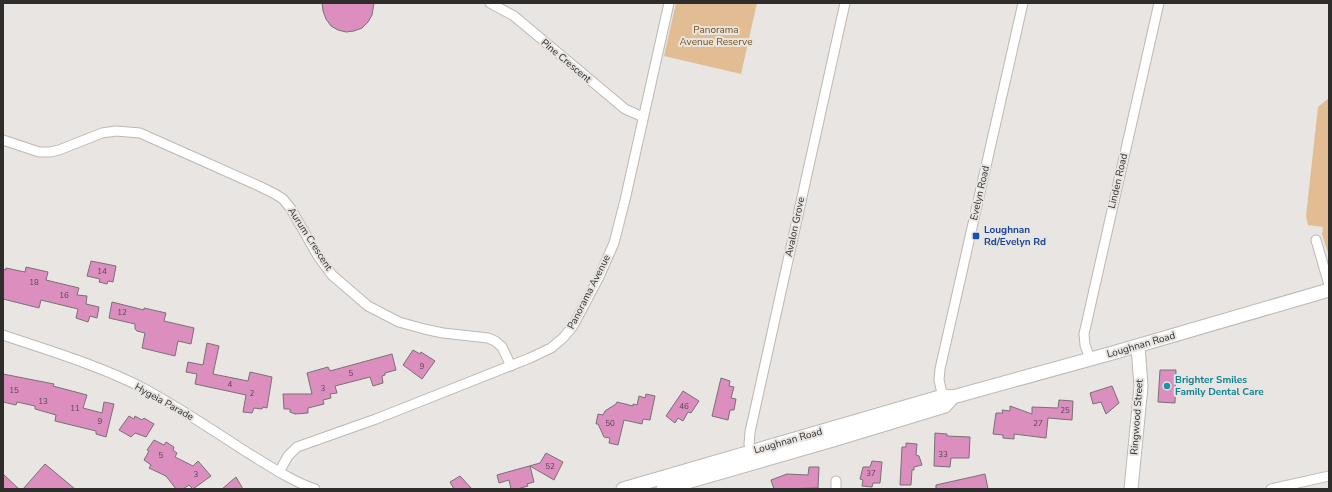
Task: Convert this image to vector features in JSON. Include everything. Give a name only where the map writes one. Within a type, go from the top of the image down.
[{"type":"main road","name":"Loughnan Road","points":[[623,489],[751,451],[947,400],[1329,290]]},
{"type":"main road","name":"Ringwood Street","points":[[1131,489],[1141,386],[1138,346]]},
{"type":"main road","name":"Loughnan Road","points":[[663,489],[833,440],[947,400]]},
{"type":"street","name":"Pine Crescent","points":[[490,3],[514,16],[625,109],[643,117]]},
{"type":"street","name":"Panorama Avenue","points":[[279,472],[288,456],[297,447],[376,419],[511,366],[551,348],[563,338],[573,326],[599,277],[614,243],[669,3]]},
{"type":"street","name":"Avalon Grove","points":[[751,451],[750,442],[753,421],[845,3]]},
{"type":"street","name":"Evelyn Road","points":[[947,400],[939,380],[940,369],[1023,3]]},
{"type":"street","name":"Linden Road","points":[[1090,359],[1085,345],[1084,334],[1158,3]]},
{"type":"street","name":"Aurum Crescent","points":[[3,140],[39,152],[50,152],[59,150],[102,133],[116,131],[140,133],[260,186],[283,199],[291,209],[318,256],[332,275],[368,306],[399,322],[424,329],[443,333],[488,338],[495,341],[502,347],[511,366]]},
{"type":"street","points":[[1316,240],[1329,285]]},
{"type":"street","name":"Hygeia Parade","points":[[3,335],[92,366],[144,389],[279,472],[315,489]]},
{"type":"street","points":[[1271,489],[1329,476]]},
{"type":"green space","name":"Panorama Avenue Reserve","points":[[676,3],[757,3],[741,74],[664,56]]},
{"type":"green space","points":[[1329,98],[1329,256],[1322,234],[1323,227],[1308,225],[1306,216],[1318,107]]},
{"type":"building","points":[[322,3],[374,3],[372,15],[368,22],[362,28],[346,32],[331,26],[326,19]]},
{"type":"building","points":[[91,261],[116,266],[113,282],[108,281],[107,284],[99,282],[100,279],[87,276]]},
{"type":"building","points":[[26,267],[48,272],[46,280],[79,288],[77,295],[87,296],[86,304],[99,307],[97,318],[90,316],[88,322],[76,318],[78,309],[41,300],[39,308],[3,299],[3,269],[6,270],[6,268],[25,272]]},
{"type":"building","points":[[112,302],[144,310],[144,308],[166,313],[164,321],[194,328],[191,344],[178,341],[175,356],[142,348],[145,333],[137,331],[135,329],[135,324],[109,318]]},
{"type":"building","points":[[207,343],[219,346],[213,374],[248,381],[250,372],[272,377],[267,408],[254,408],[252,413],[243,412],[246,395],[195,384],[197,374],[186,372],[188,362],[203,365]]},
{"type":"building","points":[[413,350],[420,354],[421,352],[435,361],[422,379],[403,365]]},
{"type":"building","points":[[392,354],[396,370],[385,373],[385,375],[382,376],[383,383],[373,386],[370,377],[335,386],[337,393],[330,394],[331,398],[323,400],[324,404],[308,408],[308,413],[295,414],[290,412],[290,409],[284,409],[283,394],[312,394],[307,373],[328,367],[330,371]]},
{"type":"building","name":"Brighter Smiles Family Dental Care","points":[[1160,370],[1176,370],[1175,403],[1158,402]]},
{"type":"building","points":[[3,374],[54,384],[53,386],[87,395],[83,408],[102,413],[104,402],[114,404],[106,437],[96,434],[96,431],[55,421],[56,415],[35,409],[35,406],[17,402],[16,405],[3,402]]},
{"type":"building","points":[[721,378],[730,381],[729,386],[734,387],[731,398],[736,399],[734,410],[730,410],[728,420],[712,416]]},
{"type":"building","points":[[1112,386],[1119,403],[1106,414],[1101,402],[1093,404],[1090,393]]},
{"type":"building","points":[[683,391],[699,401],[691,413],[688,412],[683,421],[678,418],[675,423],[666,416]]},
{"type":"building","points":[[646,394],[655,396],[650,420],[643,419],[642,424],[624,420],[618,445],[609,443],[610,438],[604,437],[598,424],[596,424],[598,414],[603,415],[605,411],[617,402],[633,406],[633,404],[637,405],[639,396],[645,398]]},
{"type":"building","points":[[1059,400],[1073,401],[1072,420],[1048,418],[1046,438],[1014,434],[1014,439],[1003,438],[1003,435],[993,434],[996,413],[1003,413],[1002,410],[1010,411],[1010,406],[1032,414],[1032,407],[1058,408]]},
{"type":"building","points":[[129,416],[134,419],[135,416],[142,420],[144,418],[154,424],[146,437],[135,433],[131,437],[119,430]]},
{"type":"building","points":[[935,433],[947,434],[947,436],[970,437],[969,458],[951,458],[950,467],[934,466]]},
{"type":"building","points":[[154,440],[164,445],[166,442],[174,447],[173,450],[177,453],[175,457],[193,466],[198,461],[211,476],[193,489],[189,485],[183,489],[176,489],[166,476],[149,468],[151,465],[144,460],[149,451],[147,450]]},
{"type":"building","points":[[906,443],[917,444],[916,455],[919,456],[922,465],[914,467],[914,470],[912,470],[911,485],[900,485],[902,447],[906,447]]},
{"type":"building","points":[[546,453],[563,462],[554,480],[530,466],[534,482],[527,484],[528,486],[511,489],[509,480],[499,483],[497,475],[540,463]]},
{"type":"building","points":[[872,461],[882,462],[880,483],[873,483],[872,487],[862,486],[863,480],[860,479],[863,467],[870,467]]},
{"type":"building","points":[[45,464],[75,489],[23,489]]},
{"type":"building","points":[[809,467],[819,467],[818,488],[774,489],[771,480],[787,474],[808,475]]},
{"type":"building","points":[[3,474],[19,489],[3,489]]},
{"type":"building","points":[[985,474],[988,489],[936,489],[936,485]]},
{"type":"building","points":[[460,476],[472,489],[454,489],[450,482]]},
{"type":"building","points":[[236,477],[243,489],[222,489]]},
{"type":"place","name":"Loughnan Rd/Evelyn Rd","points":[[976,236]]},
{"type":"place","name":"Brighter Smiles Family Dental Care","points":[[1167,386]]}]
